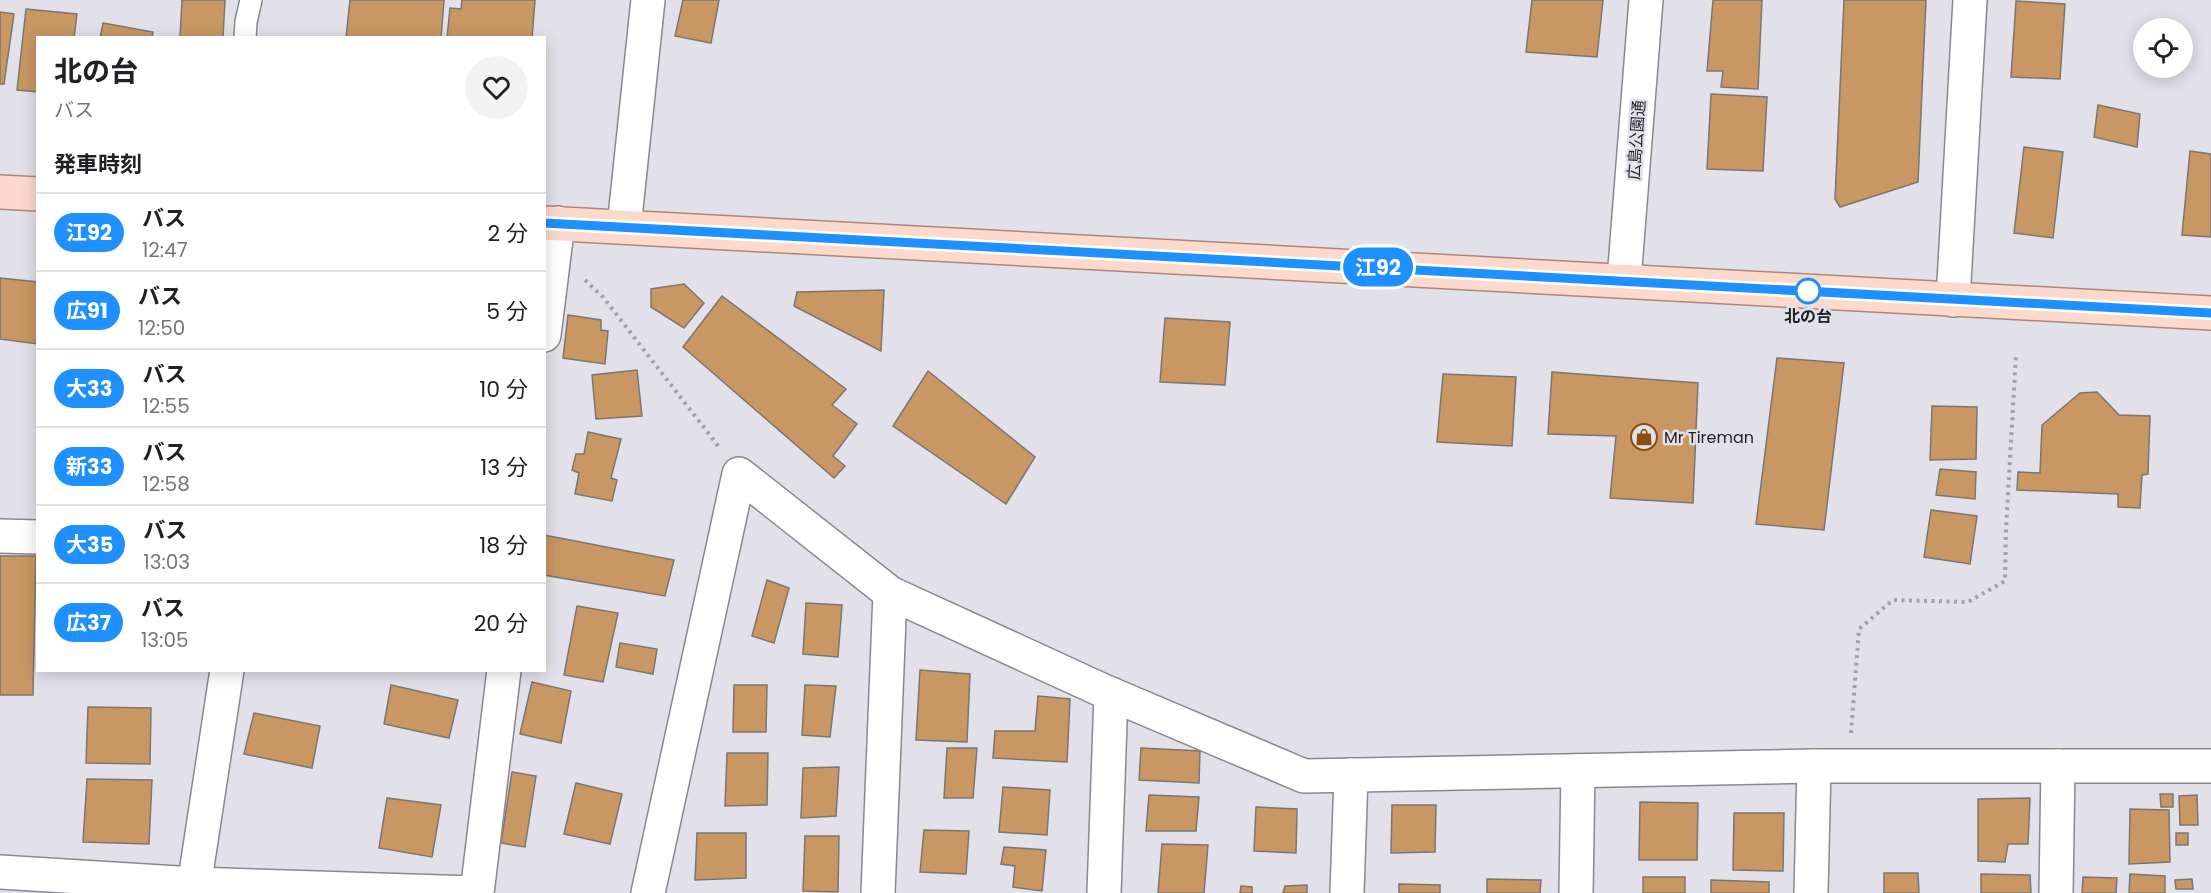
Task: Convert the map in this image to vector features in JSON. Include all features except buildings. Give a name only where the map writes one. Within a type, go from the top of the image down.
[{"type":"main road","points":[[0,192],[36,194]]},
{"type":"main road","points":[[551,223],[2211,313]]},
{"type":"street","points":[[624,227],[648,0]]},
{"type":"street","name":"広島公園通","points":[[1624,280],[1646,0]]},
{"type":"street","points":[[1953,300],[1970,0]]},
{"type":"street","points":[[546,303],[551,223]]},
{"type":"street","points":[[648,893],[739,474],[890,593],[1111,694],[1304,776],[1814,766],[2211,766]]},
{"type":"street","points":[[0,536],[36,537]]},
{"type":"street","points":[[878,893],[890,593]]},
{"type":"street","points":[[194,889],[227,672]]},
{"type":"street","points":[[0,872],[194,889],[476,893],[504,672]]},
{"type":"street","points":[[1104,893],[1111,694]]},
{"type":"street","points":[[1811,893],[1814,766]]},
{"type":"street","points":[[2056,893],[2058,766]]},
{"type":"street","points":[[1576,893],[1578,771]]},
{"type":"street","points":[[1347,893],[1351,775]]},
{"type":"lane","points":[[245,36],[251,0]]},
{"type":"path","points":[[581,276],[603,297],[739,474]]},
{"type":"path","points":[[1849,766],[1859,629],[1893,600],[1968,602],[2006,581],[2006,529],[2016,354]]},
{"type":"bus line","name":"江92","points":[[546,223],[2211,313]]},
{"type":"place","name":"北の台","points":[[1808,291]]},
{"type":"place","name":"Mr Tireman","points":[[1644,437]]}]
